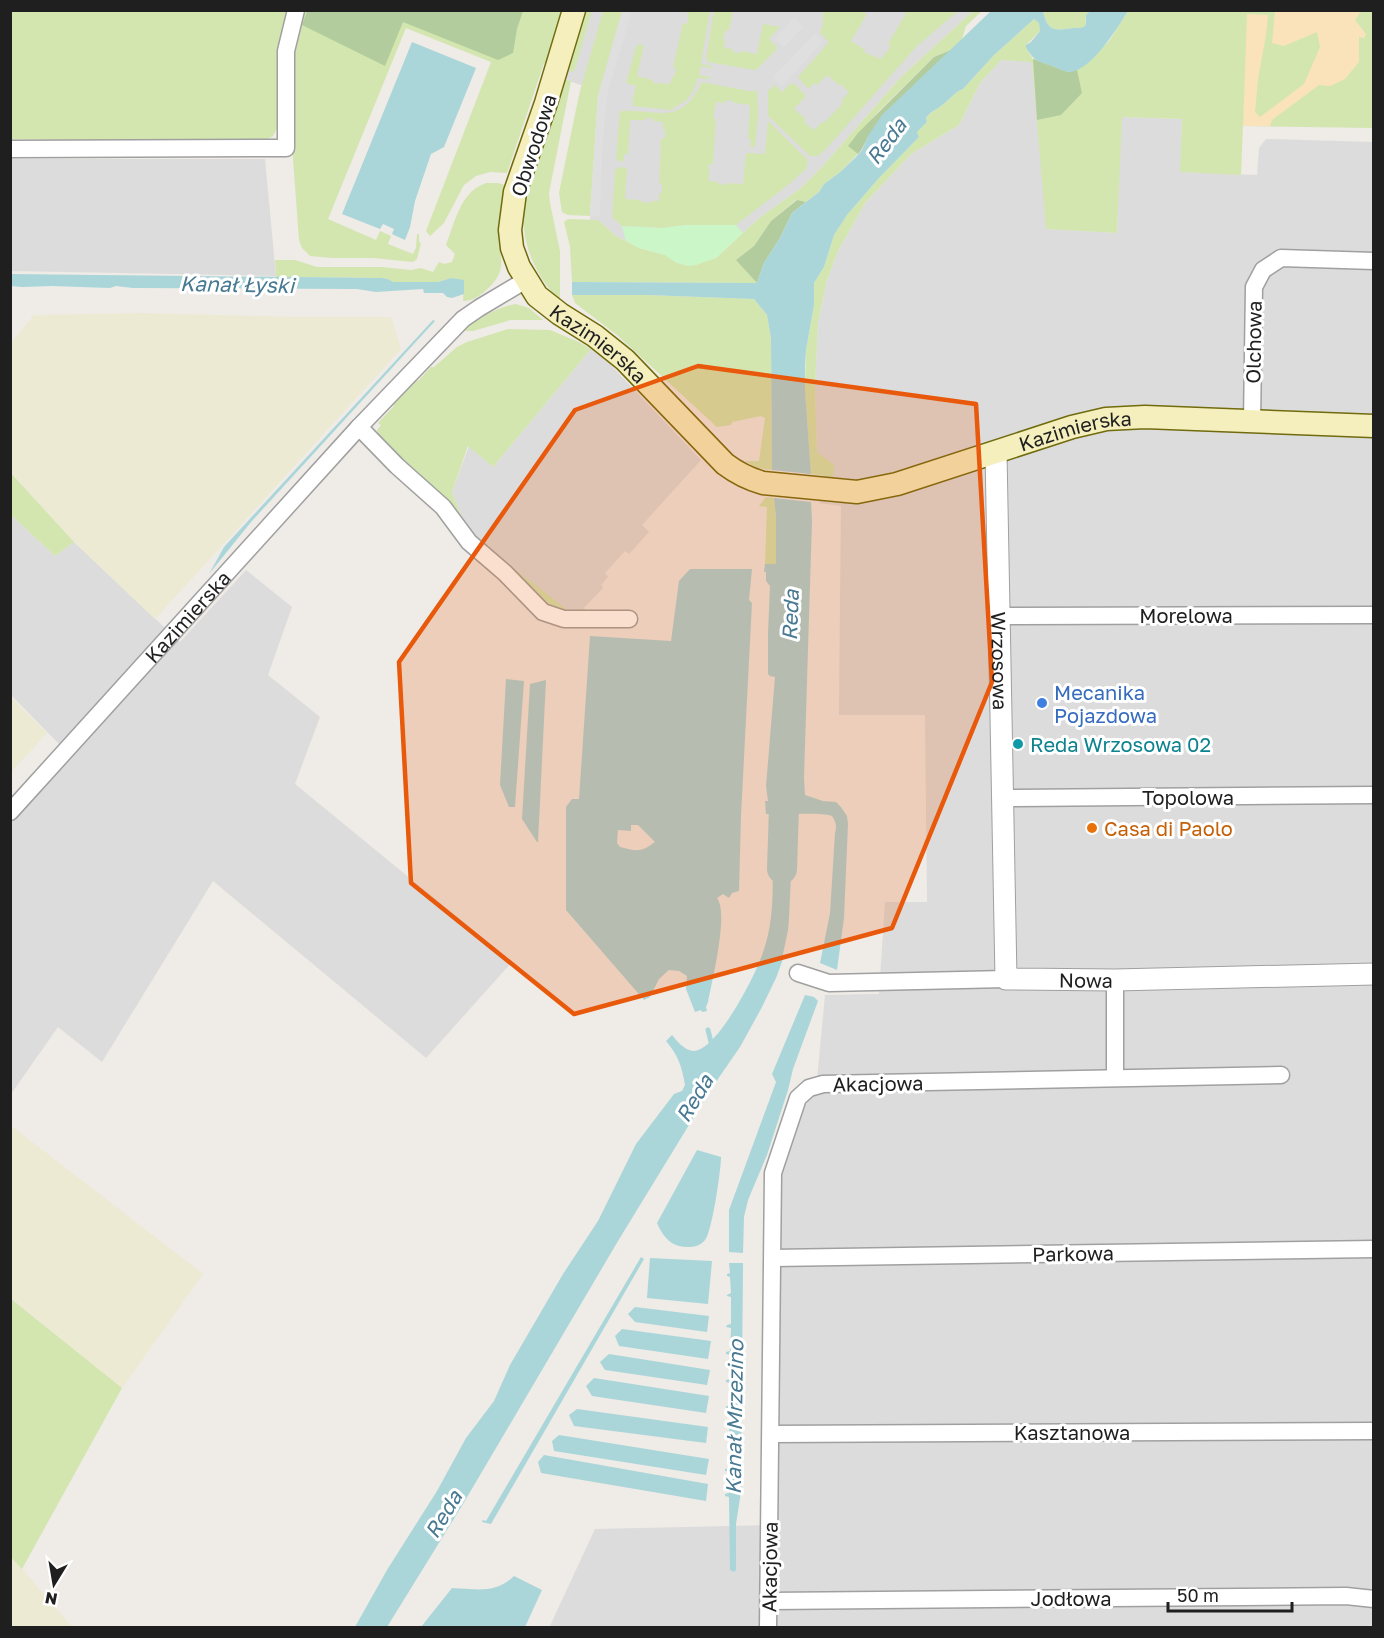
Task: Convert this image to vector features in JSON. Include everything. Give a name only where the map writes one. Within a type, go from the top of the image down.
[{"type":"main road","name":"Obwodowa","points":[[526,280],[512,248],[510,230],[512,213],[516,192],[574,10]]},
{"type":"main road","name":"Kazimierska","points":[[526,280],[537,296],[625,360],[725,464],[752,480],[763,483],[857,492],[897,484],[1072,427],[1106,419],[1145,417],[1374,426]]},
{"type":"street","points":[[10,150],[286,148],[286,51],[296,10]]},
{"type":"street","name":"Olchowa","points":[[1252,422],[1254,287],[1263,270],[1281,258],[1374,261]]},
{"type":"street","name":"Kazimierska","points":[[10,812],[359,427],[463,319],[526,280]]},
{"type":"street","points":[[359,427],[397,466],[443,507],[469,542],[505,573],[543,612],[564,619],[629,619]]},
{"type":"street","name":"Wrzosowa","points":[[996,453],[1006,979]]},
{"type":"street","name":"Morelowa","points":[[999,616],[1374,615]]},
{"type":"street","name":"Topolowa","points":[[1003,798],[1374,795]]},
{"type":"street","name":"Nowa","points":[[798,973],[829,983],[1374,974]]},
{"type":"street","points":[[1115,980],[1115,1077]]},
{"type":"street","name":"Akacjowa","points":[[768,1628],[773,1173],[798,1098],[809,1088],[823,1084],[1281,1075]]},
{"type":"street","name":"Parkowa","points":[[773,1258],[1374,1249]]},
{"type":"street","name":"Kasztanowa","points":[[771,1434],[1374,1431]]},
{"type":"street","name":"Jodłowa","points":[[769,1601],[1334,1596],[1374,1599]]},
{"type":"highlighted area","points":[[698,366],[976,404],[992,682],[892,928],[574,1014],[411,883],[399,662],[575,410]]},
{"type":"shaded area","points":[[584,11],[973,11],[901,77],[801,188],[758,219],[743,233],[729,241],[639,248],[616,236],[598,220],[590,220],[599,91],[563,79]]},
{"type":"shaded area","points":[[622,11],[632,11],[607,95],[600,216],[590,216],[598,96]]},
{"type":"shaded area","points":[[794,18],[803,27],[784,47],[775,39]]},
{"type":"shaded area","points":[[815,33],[823,42],[782,86],[773,77]]},
{"type":"shaded area","points":[[1001,60],[1032,61],[1047,229],[1117,233],[1121,117],[1182,119],[1181,172],[1257,175],[1259,148],[1266,139],[1373,142],[1373,1627],[549,1628],[595,1529],[775,1525],[781,1237],[779,1188],[782,1171],[809,1097],[816,1090],[825,995],[879,994],[885,902],[927,902],[925,715],[839,715],[841,506],[819,503],[824,475],[817,452],[815,387],[818,322],[827,280],[838,251],[865,203],[911,154],[959,125],[980,83]]},
{"type":"shaded area","points":[[11,159],[265,159],[276,276],[11,271]]},
{"type":"shaded area","points":[[142,313],[391,317],[401,349],[155,619],[74,542],[11,472],[10,344],[34,315]]},
{"type":"shaded area","points":[[591,349],[609,363],[701,460],[642,525],[649,532],[629,554],[625,551],[605,573],[608,577],[601,585],[603,588],[580,612],[570,613],[468,533],[452,492],[469,446],[493,467]]},
{"type":"shaded area","points":[[11,515],[55,556],[74,542],[180,642],[246,570],[292,607],[268,675],[320,717],[295,784],[512,962],[426,1058],[213,881],[102,1062],[58,1027],[11,1094],[11,806],[64,749],[11,695]]},
{"type":"shaded area","points":[[10,696],[47,733],[11,772],[10,772]]},
{"type":"shaded area","points":[[10,1125],[203,1274],[122,1388],[11,1298]]},
{"type":"shaded area","points":[[11,1556],[72,1627],[11,1627]]},
{"type":"green space","points":[[307,10],[523,11],[513,53],[498,60],[403,22],[385,66],[302,25]]},
{"type":"green space","points":[[11,11],[288,11],[282,119],[273,136],[258,144],[11,139]]},
{"type":"green space","points":[[302,11],[565,11],[549,64],[544,63],[507,173],[490,172],[476,176],[464,185],[444,223],[430,236],[426,231],[491,62],[406,28],[328,219],[376,240],[380,231],[391,236],[388,244],[413,254],[417,234],[419,234],[421,243],[417,259],[413,262],[310,256],[302,248],[299,240],[292,146],[292,51]]},
{"type":"green space","points":[[584,11],[592,11],[574,72],[566,69]]},
{"type":"green space","points":[[603,11],[622,11],[598,96],[590,216],[568,215],[562,212],[559,193],[580,91]]},
{"type":"green space","points":[[688,11],[710,11],[701,64],[712,66],[712,68],[701,66],[699,75],[710,77],[709,79],[698,78],[688,99],[671,110],[633,106],[636,86],[626,83],[636,47],[639,44],[644,46],[637,76],[653,80],[653,83],[670,84],[674,77],[676,68],[673,67],[683,23],[687,24]]},
{"type":"green space","points":[[714,11],[733,11],[729,31],[725,30],[724,48],[733,49],[732,52],[757,54],[763,24],[780,27],[769,39],[777,49],[754,70],[708,62],[706,58]]},
{"type":"green space","points":[[823,11],[861,11],[867,14],[851,41],[865,50],[864,52],[881,59],[891,46],[888,44],[907,11],[958,11],[917,46],[826,149],[819,155],[810,156],[768,116],[768,90],[775,85],[782,92],[790,84],[795,84],[806,96],[794,109],[814,130],[843,103],[841,101],[849,92],[827,75],[817,85],[814,83],[808,89],[798,77],[829,42],[820,33]]},
{"type":"green space","points":[[973,11],[982,11],[966,26],[962,39],[951,50],[934,57],[879,111],[849,146],[858,154],[824,184],[819,192],[806,202],[796,200],[771,221],[754,246],[737,260],[757,283],[572,282],[570,247],[564,222],[568,219],[598,220],[616,236],[639,248],[666,255],[675,262],[688,266],[716,258],[758,219],[801,188],[901,77]]},
{"type":"green space","points":[[1043,11],[1090,11],[1084,27],[1053,29],[1047,23]]},
{"type":"green space","points":[[1128,11],[1373,11],[1373,128],[1243,126],[1241,175],[1180,172],[1182,119],[1122,117],[1117,233],[1046,229],[1032,62],[1001,60],[980,83],[959,125],[911,154],[865,203],[838,251],[827,280],[818,322],[815,387],[817,452],[834,465],[833,477],[811,474],[805,390],[806,350],[814,305],[814,283],[824,267],[834,235],[847,215],[919,137],[917,132],[927,122],[928,115],[963,89],[994,55],[1034,19],[1039,23],[1040,31],[1026,45],[1033,59],[1093,57],[1109,41]]},
{"type":"green space","points":[[951,50],[889,112],[870,134],[858,154],[848,146],[858,133],[934,57]]},
{"type":"green space","points":[[1033,59],[1068,72],[1077,70],[1082,93],[1061,115],[1037,120]]},
{"type":"green space","points":[[563,79],[571,81],[549,193],[560,251],[560,301],[550,290],[534,264],[528,250],[523,220],[530,180]]},
{"type":"green space","points":[[702,82],[757,91],[755,147],[750,147],[751,139],[748,139],[750,105],[726,100],[725,103],[716,102],[713,118],[716,119],[713,164],[709,164],[709,181],[727,185],[727,183],[743,184],[746,153],[765,154],[768,121],[807,159],[805,170],[736,225],[685,225],[662,228],[622,226],[612,217],[615,170],[619,167],[627,168],[625,199],[650,203],[650,201],[659,201],[659,193],[662,193],[662,184],[659,183],[661,139],[665,138],[665,129],[663,129],[663,122],[654,121],[654,119],[630,120],[628,154],[624,154],[624,161],[619,161],[616,158],[620,111],[668,113],[677,110],[686,105]]},
{"type":"green space","points":[[486,183],[508,186],[501,209],[498,234],[501,268],[493,283],[475,298],[463,301],[464,281],[451,278],[438,282],[392,282],[382,278],[276,277],[275,260],[295,260],[317,267],[382,267],[411,270],[421,268],[433,272],[439,262],[444,264],[452,262],[455,254],[446,245],[456,218],[470,193]]},
{"type":"green space","points":[[797,200],[806,202],[792,213],[764,263],[757,283],[736,260],[754,246],[771,221]]},
{"type":"green space","points":[[685,225],[736,225],[743,233],[716,258],[688,266],[626,241],[622,226],[662,228]]},
{"type":"green space","points":[[572,295],[754,299],[767,315],[771,339],[772,470],[756,468],[745,461],[759,461],[765,418],[761,416],[717,427],[617,335],[575,303]]},
{"type":"green space","points":[[516,304],[529,308],[543,320],[511,320],[473,331],[464,329],[495,310]]},
{"type":"green space","points":[[508,329],[550,330],[591,349],[493,467],[468,446],[452,492],[468,533],[570,612],[580,612],[584,608],[586,611],[582,615],[566,616],[545,607],[467,534],[438,496],[386,449],[377,430],[381,425],[378,423],[394,406],[391,403],[413,380],[418,381],[431,367],[434,367],[457,347]]},
{"type":"green space","points":[[10,472],[74,542],[55,556],[11,515]]},
{"type":"green space","points":[[766,497],[774,498],[776,565],[765,564],[767,507],[759,506]]},
{"type":"green space","points":[[10,1298],[122,1388],[22,1569],[10,1556]]},
{"type":"sand","points":[[1275,11],[1361,11],[1355,20],[1366,34],[1364,38],[1359,37],[1359,62],[1345,79],[1330,86],[1319,85],[1272,120],[1270,126],[1243,126],[1247,14],[1268,15],[1255,112],[1260,117],[1304,84],[1320,47],[1317,32],[1284,46],[1272,43]]},
{"type":"water","points":[[991,11],[1043,11],[1050,27],[1057,29],[1084,27],[1086,15],[1090,11],[1128,11],[1095,56],[1078,70],[1070,72],[1036,60],[1026,48],[1026,45],[1040,31],[1039,23],[1034,19],[994,55],[963,89],[928,115],[927,122],[917,132],[919,137],[847,215],[834,235],[824,267],[814,283],[814,305],[805,365],[811,474],[772,470],[771,339],[767,315],[754,299],[572,295],[572,282],[757,283],[764,263],[792,213],[819,192],[824,184],[856,157],[882,115]]},
{"type":"water","points":[[412,42],[476,68],[444,147],[431,154],[405,240],[392,234],[394,229],[383,224],[380,229],[342,214]]},
{"type":"water","name":"Kanał Łyski","points":[[11,274],[382,278],[393,282],[438,282],[451,278],[464,280],[464,294],[452,298],[443,293],[424,293],[423,289],[376,292],[357,289],[22,287],[11,286]]},
{"type":"water","points":[[433,320],[435,321],[251,522],[209,574],[224,547]]},
{"type":"water","points":[[774,498],[811,502],[804,778],[805,795],[823,801],[836,802],[847,816],[844,918],[837,970],[820,963],[830,913],[836,824],[832,816],[824,814],[772,816],[772,814],[766,814],[765,801],[768,801],[766,786],[775,677],[768,674],[770,586],[766,581],[766,572],[764,572],[765,564],[776,564]]},
{"type":"water","points":[[690,569],[752,569],[739,891],[732,893],[729,898],[723,894],[717,898],[721,918],[718,948],[707,1011],[702,1012],[701,1010],[695,1012],[686,989],[687,976],[679,971],[669,970],[659,979],[650,997],[644,1000],[566,910],[566,807],[572,799],[579,799],[590,636],[671,641],[679,581]],"holes":[[[631,825],[638,825],[655,842],[638,850],[620,847],[617,843],[618,830],[631,831]]]},
{"type":"water","points":[[506,679],[524,681],[515,807],[509,807],[500,785]]},
{"type":"water","points":[[546,680],[537,842],[522,819],[530,684]]},
{"type":"water","points":[[772,828],[793,829],[789,919],[783,959],[762,1007],[740,1047],[711,1089],[618,1241],[463,1504],[387,1627],[355,1627],[387,1570],[437,1491],[466,1438],[494,1401],[510,1365],[563,1274],[598,1221],[636,1144],[674,1094],[682,1091],[685,1085],[681,1067],[674,1051],[666,1041],[672,1035],[681,1045],[693,1051],[701,1049],[710,1042],[737,1006],[757,969],[768,936],[771,918]]},
{"type":"water","points":[[805,995],[814,997],[818,1001],[793,1069],[767,1155],[748,1200],[744,1217],[743,1253],[729,1252],[729,1210],[776,1082],[772,1074]]},
{"type":"water","points":[[697,1150],[721,1157],[718,1187],[705,1240],[697,1246],[682,1247],[669,1240],[657,1223]]},
{"type":"water","points":[[641,1257],[644,1259],[491,1524],[482,1522],[486,1521]]},
{"type":"water","points":[[650,1258],[712,1261],[708,1304],[647,1298]]},
{"type":"water","name":"Kanał Mrzezino","points":[[729,1263],[743,1263],[742,1485],[736,1524],[736,1570],[734,1572],[730,1570],[729,1497],[725,1496],[729,1493],[729,1472],[725,1469],[729,1468],[729,1439],[725,1436],[729,1435],[730,1409],[726,1408],[730,1406],[730,1383],[726,1382],[730,1379],[730,1355],[726,1354],[730,1351],[731,1328],[726,1327],[731,1324],[731,1297],[727,1296],[731,1293],[730,1277],[727,1276],[730,1273]]},
{"type":"water","points":[[635,1307],[709,1316],[707,1332],[635,1322],[628,1314]]},
{"type":"water","points":[[622,1329],[711,1341],[708,1359],[619,1346],[615,1336]]},
{"type":"water","points":[[609,1354],[710,1370],[707,1385],[605,1370],[600,1362]]},
{"type":"water","points":[[594,1378],[709,1396],[706,1413],[592,1396],[586,1386]]},
{"type":"water","points":[[577,1409],[708,1427],[706,1443],[574,1426],[569,1415]]},
{"type":"water","points":[[559,1435],[709,1459],[706,1475],[554,1451],[552,1441]]},
{"type":"water","points":[[544,1455],[708,1484],[706,1501],[541,1473],[538,1462]]},
{"type":"water","points":[[514,1576],[542,1590],[525,1627],[421,1627],[452,1588],[493,1588]]},
{"type":"waterway","name":"Reda","points":[[782,869],[785,776]]},
{"type":"waterway","points":[[708,1030],[712,1046]]},
{"type":"place","name":"Mecanika Pojazdowa","points":[[1042,703]]},
{"type":"place","name":"Reda Wrzosowa 02","points":[[1018,744]]},
{"type":"place","name":"Casa di Paolo","points":[[1092,828]]}]
